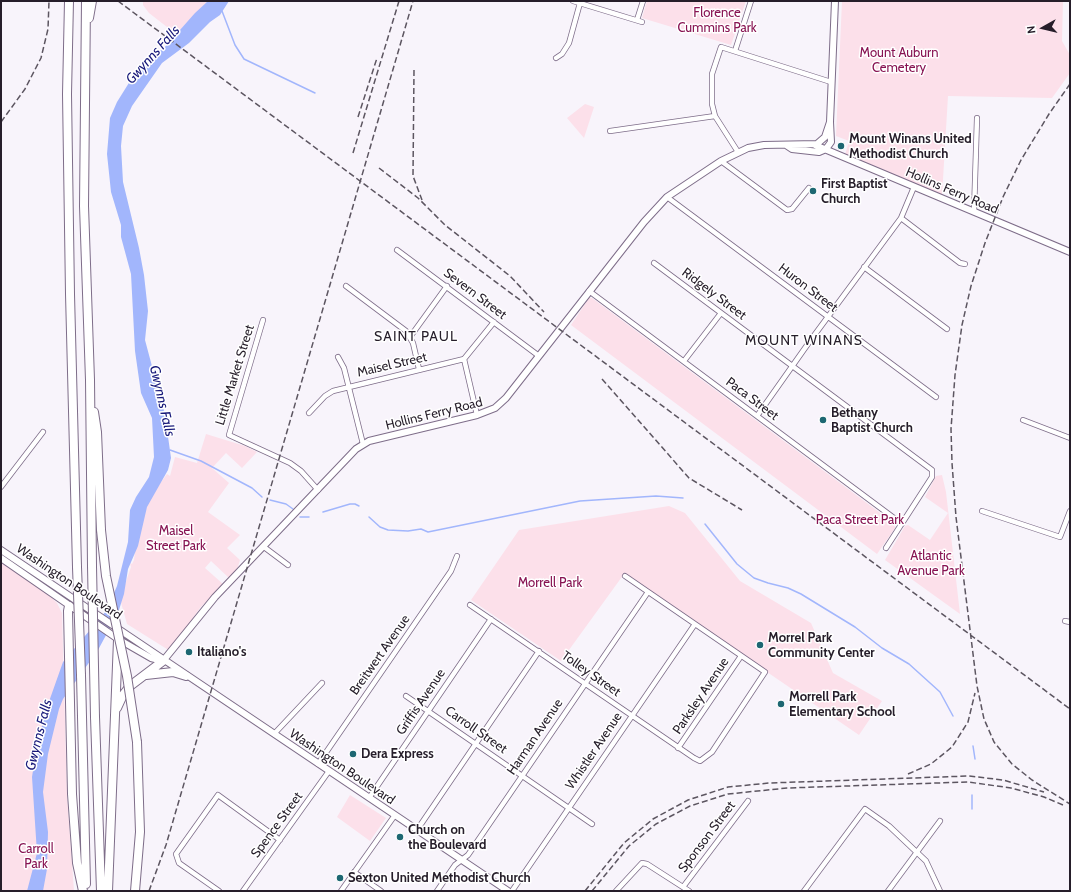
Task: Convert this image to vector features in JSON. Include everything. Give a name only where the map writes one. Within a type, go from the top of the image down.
[{"type":"highway","points":[[68,1],[67,94],[70,294],[86,891]]},
{"type":"highway","points":[[86,1],[84,38],[84,206],[90,380],[95,717],[101,891]]},
{"type":"highway","points":[[84,38],[92,1]]},
{"type":"highway","points":[[90,380],[97,432],[101,530],[108,583],[127,676],[137,742],[140,832],[135,891]]},
{"type":"highway","points":[[71,602],[68,639],[72,806],[82,891]]},
{"type":"highway","points":[[108,891],[117,627]]},
{"type":"highway","points":[[115,719],[118,704],[130,686],[164,661]]},
{"type":"highway","points":[[143,675],[163,672],[186,676]]},
{"type":"street","points":[[573,1],[639,21],[643,1]]},
{"type":"street","points":[[735,51],[751,1]]},
{"type":"street","points":[[825,150],[831,140],[831,82],[835,1]]},
{"type":"street","points":[[556,58],[562,54],[569,43],[580,3]]},
{"type":"street","points":[[738,152],[715,116],[712,104],[710,83],[721,47],[831,82]]},
{"type":"street","points":[[610,131],[715,116]]},
{"type":"street","points":[[974,212],[977,118]]},
{"type":"street","points":[[817,144],[826,135],[830,122]]},
{"type":"street","name":"Hollins Ferry Road","points":[[362,444],[489,412],[501,404],[644,222],[667,197],[721,160],[759,145],[817,144],[825,150],[1070,252]]},
{"type":"street","name":"Hollins Ferry Road","points":[[786,145],[792,149],[814,152],[825,150]]},
{"type":"street","points":[[721,160],[790,210],[809,188]]},
{"type":"street","points":[[757,416],[828,316],[901,218],[914,187]]},
{"type":"street","name":"Huron Street","points":[[667,197],[936,397]]},
{"type":"street","points":[[901,218],[960,263],[965,264]]},
{"type":"street","name":"Severn Street","points":[[397,250],[539,356]]},
{"type":"street","name":"Ridgely Street","points":[[654,263],[933,472],[932,477],[902,524]]},
{"type":"street","points":[[864,267],[947,328]]},
{"type":"street","points":[[346,286],[401,327],[410,336],[419,370]]},
{"type":"street","points":[[410,336],[447,286]]},
{"type":"street","name":"Paca Street","points":[[589,291],[902,524]]},
{"type":"street","points":[[684,361],[721,313]]},
{"type":"street","name":"Little Market Street","points":[[263,320],[229,435],[290,462],[301,471],[318,490]]},
{"type":"street","points":[[477,415],[464,359],[494,322]]},
{"type":"street","points":[[164,661],[215,597],[362,444],[350,387],[344,368],[338,357]]},
{"type":"street","name":"Maisel Street","points":[[309,413],[329,393],[464,359]]},
{"type":"street","points":[[1023,420],[1070,438]]},
{"type":"street","points":[[1,487],[43,432]]},
{"type":"street","points":[[982,511],[1060,538],[1070,511]]},
{"type":"street","points":[[886,548],[902,524]]},
{"type":"street","points":[[264,547],[288,565]]},
{"type":"street","name":"Washington Boulevard","points":[[1,550],[71,602],[89,620],[151,658],[164,661]]},
{"type":"street","name":"Breitwert Avenue","points":[[318,764],[451,571],[457,556]]},
{"type":"street","name":"Washington Boulevard","points":[[1,558],[71,602],[92,610],[154,652],[186,676],[508,891]]},
{"type":"street","points":[[625,576],[741,656]]},
{"type":"street","name":"Harman Avenue","points":[[436,891],[455,865],[463,860],[648,592]]},
{"type":"street","name":"Tolley Street","points":[[470,605],[678,748],[700,761],[712,752],[765,672],[741,656]]},
{"type":"street","name":"Griffis Avenue","points":[[368,798],[491,618]]},
{"type":"street","name":"Whistler Avenue","points":[[512,891],[694,624]]},
{"type":"street","points":[[417,830],[539,652]]},
{"type":"street","name":"Parksley Avenue","points":[[678,748],[741,656]]},
{"type":"street","points":[[274,734],[322,683]]},
{"type":"street","name":"Carroll Street","points":[[406,696],[592,824]]},
{"type":"street","name":"Spence Street","points":[[243,891],[329,771]]},
{"type":"street","points":[[219,891],[179,863],[176,857],[177,852],[218,795],[280,840]]},
{"type":"street","name":"Sponson Street","points":[[683,887],[748,801]]},
{"type":"street","points":[[804,891],[865,809],[889,826],[929,865],[940,891]]},
{"type":"street","points":[[341,891],[395,815]]},
{"type":"street","points":[[888,891],[940,821]]},
{"type":"street","points":[[616,891],[642,863],[690,891]]},
{"type":"street","points":[[354,872],[381,891]]},
{"type":"green space","points":[[143,1],[208,1],[176,34],[149,13],[143,5]]},
{"type":"green space","name":"Florence Cummins Park","points":[[647,1],[746,1],[731,45],[642,18]]},
{"type":"green space","name":"Mount Auburn Cemetery","points":[[842,1],[1063,1],[1062,41],[1070,55],[1070,73],[1052,98],[948,96],[942,196],[845,155],[849,141],[836,136]]},
{"type":"green space","points":[[585,104],[594,107],[584,138],[567,118]]},
{"type":"green space","name":"Paca Street Park","points":[[589,298],[592,298],[895,524],[895,528],[877,554],[571,325]]},
{"type":"green space","name":"Maisel Street Park","points":[[206,434],[245,446],[257,452],[242,468],[226,453],[212,468],[229,483],[208,512],[240,535],[227,548],[240,560],[237,570],[229,578],[211,561],[205,568],[223,584],[200,608],[170,651],[127,624],[120,599],[131,567],[130,563],[132,564],[134,560],[135,551],[133,549],[150,497],[167,474],[170,476],[175,457],[197,463]]},
{"type":"green space","name":"Atlantic Avenue Park","points":[[942,475],[946,492],[960,614],[885,560],[905,526],[908,525],[930,540],[948,513],[925,497],[936,476]]},
{"type":"green space","name":"Morrell Park","points":[[669,506],[685,513],[740,581],[811,623],[833,673],[882,701],[859,735],[624,574],[561,661],[471,600],[519,530]]},
{"type":"green space","name":"Carroll Park","points":[[1,559],[51,597],[57,603],[62,613],[67,795],[74,891],[1,891]]},
{"type":"green space","points":[[350,795],[386,818],[370,841],[337,817]]},
{"type":"water","name":"Gwynns Falls","points":[[208,1],[229,1],[220,15],[210,22],[189,43],[162,63],[132,106],[123,126],[121,146],[123,182],[139,248],[148,311],[145,340],[165,415],[171,458],[168,470],[147,507],[138,546],[128,569],[124,594],[118,613],[98,650],[63,699],[59,709],[48,754],[43,792],[48,832],[47,869],[43,891],[27,891],[37,853],[32,777],[37,745],[46,710],[63,662],[106,611],[117,586],[128,542],[130,510],[136,497],[149,477],[154,457],[152,418],[141,393],[135,351],[131,274],[121,237],[121,225],[111,192],[107,154],[110,118],[117,102],[137,70],[148,59],[164,48],[195,13]]},
{"type":"waterway","points":[[222,11],[235,45],[244,59],[315,93]]},
{"type":"waterway","points":[[170,450],[201,461],[252,488],[262,497]]},
{"type":"waterway","points":[[369,517],[380,527],[388,530],[408,531],[421,529],[428,532],[580,501],[656,496],[683,498]]},
{"type":"waterway","points":[[270,500],[286,504],[293,509]]},
{"type":"waterway","points":[[323,512],[350,504],[359,506]]},
{"type":"waterway","points":[[300,517],[309,517]]},
{"type":"waterway","points":[[705,524],[737,564],[754,578],[788,588],[801,594],[855,627],[882,648],[909,664],[940,692],[953,716]]},
{"type":"waterway","points":[[973,746],[975,759]]},
{"type":"waterway","points":[[972,795],[972,809]]},
{"type":"railway","points":[[1,122],[25,89],[41,58],[48,29],[49,1]]},
{"type":"railway","points":[[118,1],[1070,709]]},
{"type":"railway","points":[[353,153],[399,1]]},
{"type":"railway","points":[[149,891],[166,845],[413,1]]},
{"type":"railway","points":[[358,117],[377,58]]},
{"type":"railway","points":[[414,70],[413,176],[422,200]]},
{"type":"railway","points":[[1070,84],[1049,114],[1021,160],[1003,197],[985,243],[971,286],[962,325],[955,375],[951,429],[956,517],[977,686],[984,719],[994,742],[1012,764],[1032,780],[1070,804]]},
{"type":"railway","points":[[379,168],[418,198],[445,225],[510,276],[544,312]]},
{"type":"railway","points":[[602,379],[689,478],[742,510]]},
{"type":"railway","points":[[908,774],[931,764],[952,747],[968,722],[975,693]]},
{"type":"railway","points":[[585,891],[624,843],[653,819],[688,800],[728,787],[769,783],[969,776],[1003,780],[1044,792]]},
{"type":"railway","points":[[592,891],[629,846],[656,824],[690,806],[728,794],[787,788],[968,782],[1011,788],[1044,797],[1063,805]]},
{"type":"place","name":"Mount Winans United Methodist Church","points":[[841,146]]},
{"type":"place","name":"First Baptist Church","points":[[813,191]]},
{"type":"place","name":"Bethany Baptist Church","points":[[823,420]]},
{"type":"place","name":"Morrel Park Community Center","points":[[760,645]]},
{"type":"place","name":"Italiano's","points":[[189,652]]},
{"type":"place","name":"Morrell Park Elementary School","points":[[781,704]]},
{"type":"place","name":"Dera Express","points":[[353,754]]},
{"type":"place","name":"Church on the Boulevard","points":[[400,837]]},
{"type":"place","name":"Sexton United Methodist Church","points":[[340,878]]},
{"type":"district","name":"SAINT PAUL","points":[[416,337]]},
{"type":"district","name":"MOUNT WINANS","points":[[804,341]]}]
